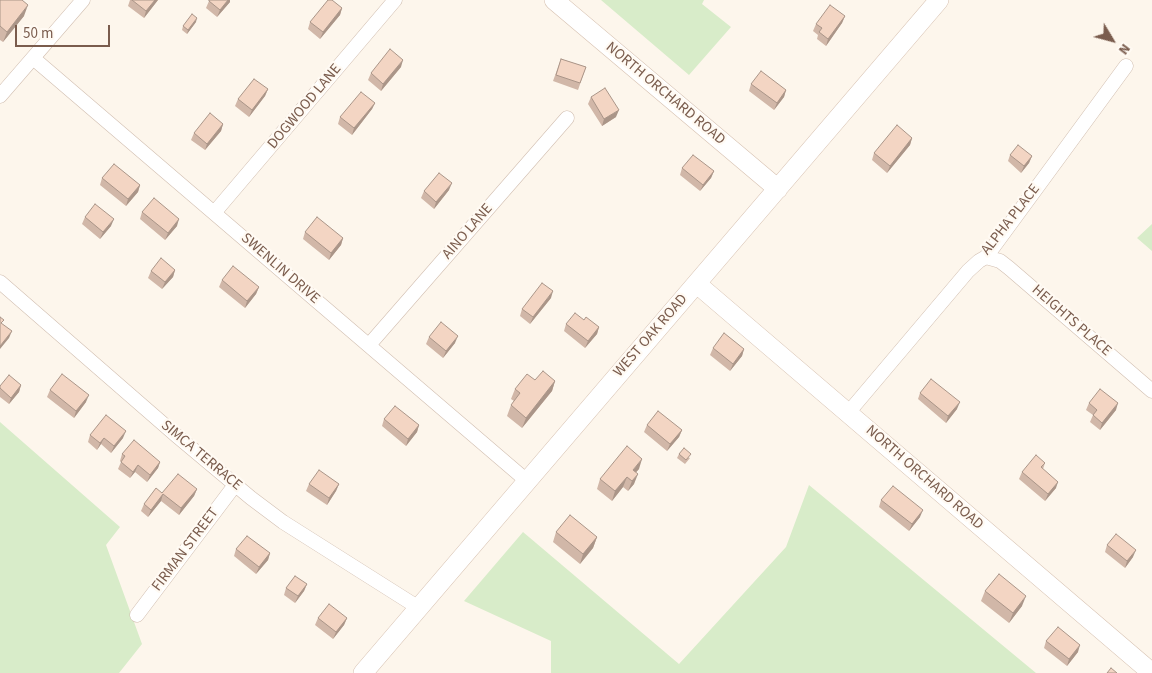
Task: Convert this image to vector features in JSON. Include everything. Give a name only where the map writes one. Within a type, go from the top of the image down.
[{"type":"street","points":[[0,96],[82,0]]},
{"type":"street","name":"DOGWOOD LANE","points":[[214,213],[395,0]]},
{"type":"street","name":"NORTH ORCHARD ROAD","points":[[554,0],[778,189]]},
{"type":"street","name":"WEST OAK ROAD","points":[[363,673],[939,0]]},
{"type":"street","name":"SWENLIN DRIVE","points":[[32,58],[527,481]]},
{"type":"street","name":"ALPHA PLACE","points":[[848,412],[968,271],[986,257],[1126,66]]},
{"type":"street","name":"AINO LANE","points":[[369,346],[567,118]]},
{"type":"street","name":"HEIGHTS PLACE","points":[[986,257],[1000,261],[1009,268],[1152,391]]},
{"type":"street","name":"SIMCA TERRACE","points":[[0,282],[235,485],[283,522],[419,608]]},
{"type":"street","name":"NORTH ORCHARD ROAD","points":[[697,284],[1152,673]]},
{"type":"street","name":"FIRMAN STREET","points":[[136,615],[235,485]]},
{"type":"green space","points":[[601,0],[704,0],[702,4],[731,27],[689,75]]},
{"type":"green space","points":[[1152,224],[1152,251],[1137,238]]},
{"type":"green space","points":[[0,422],[120,527],[106,545],[142,644],[119,673],[0,673]]},
{"type":"green space","points":[[809,485],[1036,673],[551,673],[551,641],[464,601],[523,532],[679,664],[786,547]]},
{"type":"building","points":[[0,0],[22,0],[28,5],[7,32],[0,26]]},
{"type":"building","points":[[132,0],[155,0],[146,11]]},
{"type":"building","points":[[209,0],[228,0],[220,10]]},
{"type":"building","points":[[328,0],[332,0],[342,8],[323,32],[310,22]]},
{"type":"building","points":[[830,5],[845,16],[828,39],[819,32],[822,28],[816,24]]},
{"type":"building","points":[[192,14],[197,18],[188,30],[183,26]]},
{"type":"building","points":[[390,49],[403,60],[383,84],[371,73]]},
{"type":"building","points":[[561,59],[586,67],[580,83],[556,75]]},
{"type":"building","points":[[761,71],[786,90],[777,103],[751,84]]},
{"type":"building","points":[[254,79],[268,89],[252,110],[238,99]]},
{"type":"building","points":[[605,88],[619,110],[604,119],[591,97]]},
{"type":"building","points":[[361,92],[375,103],[354,128],[340,117]]},
{"type":"building","points":[[210,113],[223,124],[207,144],[194,133]]},
{"type":"building","points":[[897,125],[912,138],[890,166],[874,153]]},
{"type":"building","points":[[1018,145],[1032,156],[1024,166],[1010,155]]},
{"type":"building","points":[[693,155],[714,171],[703,185],[682,168]]},
{"type":"building","points":[[114,164],[140,185],[128,199],[102,178]]},
{"type":"building","points":[[439,173],[452,183],[436,202],[424,191]]},
{"type":"building","points":[[154,198],[179,219],[168,233],[142,212]]},
{"type":"building","points":[[95,204],[114,219],[103,232],[85,217]]},
{"type":"building","points":[[317,217],[343,238],[331,253],[305,232]]},
{"type":"building","points":[[161,258],[175,270],[165,282],[151,271]]},
{"type":"building","points":[[233,266],[259,287],[247,301],[222,280]]},
{"type":"building","points":[[542,283],[553,291],[533,317],[522,309]]},
{"type":"building","points":[[575,313],[584,320],[586,317],[599,327],[588,341],[566,324]]},
{"type":"building","points":[[0,317],[4,320],[1,323],[12,331],[0,346]]},
{"type":"building","points":[[441,322],[458,336],[446,351],[429,337]]},
{"type":"building","points":[[724,333],[744,349],[733,364],[713,348]]},
{"type":"building","points":[[543,371],[555,381],[526,418],[511,405],[520,393],[515,389],[527,374],[535,380]]},
{"type":"building","points":[[62,374],[89,395],[76,411],[50,390]]},
{"type":"building","points":[[9,375],[21,385],[11,398],[0,388]]},
{"type":"building","points":[[931,379],[960,402],[948,416],[920,393]]},
{"type":"building","points":[[1100,389],[1118,403],[1102,423],[1093,415],[1097,410],[1089,403]]},
{"type":"building","points":[[395,406],[419,425],[408,439],[384,419]]},
{"type":"building","points":[[658,411],[682,430],[670,444],[647,425]]},
{"type":"building","points":[[106,415],[126,431],[114,446],[104,438],[100,443],[90,435]]},
{"type":"building","points":[[134,440],[160,462],[150,475],[138,465],[133,472],[121,462],[125,456],[122,454]]},
{"type":"building","points":[[627,446],[642,459],[633,470],[638,474],[632,481],[627,477],[615,491],[600,479]]},
{"type":"building","points":[[684,448],[691,454],[686,460],[679,454]]},
{"type":"building","points":[[1036,455],[1045,463],[1041,467],[1058,482],[1048,494],[1022,472]]},
{"type":"building","points":[[319,470],[339,484],[329,498],[309,484]]},
{"type":"building","points":[[178,474],[197,489],[181,508],[163,494],[151,510],[144,504],[156,488],[162,493]]},
{"type":"building","points":[[893,486],[923,510],[912,524],[881,500]]},
{"type":"building","points":[[570,515],[597,537],[583,554],[556,532]]},
{"type":"building","points":[[1116,534],[1136,550],[1127,561],[1107,545]]},
{"type":"building","points":[[247,536],[270,553],[259,567],[236,549]]},
{"type":"building","points":[[999,574],[1026,596],[1013,613],[985,591]]},
{"type":"building","points":[[295,576],[307,584],[298,596],[286,588]]},
{"type":"building","points":[[329,604],[347,618],[336,632],[318,618]]},
{"type":"building","points":[[1058,627],[1080,645],[1069,659],[1046,641]]},
{"type":"building","points":[[1111,668],[1117,673],[1107,673]]}]
